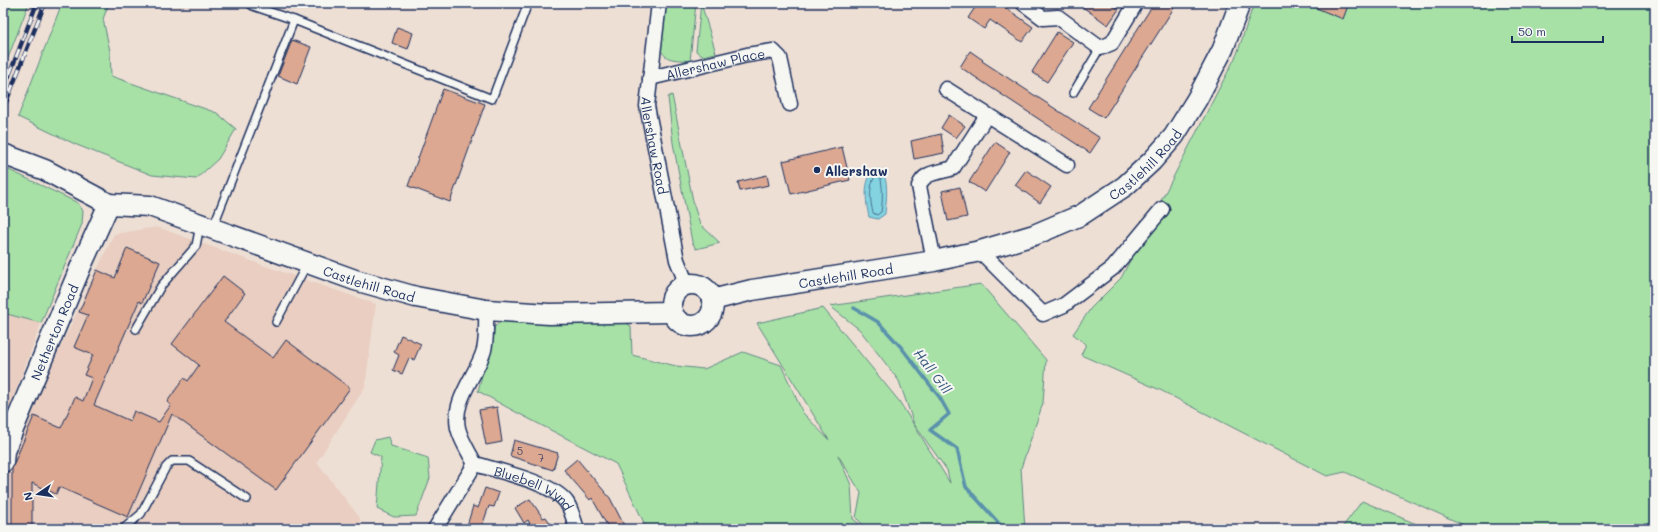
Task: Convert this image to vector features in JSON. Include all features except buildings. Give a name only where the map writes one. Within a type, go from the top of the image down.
[{"type":"main road","name":"Castlehill Road","points":[[712,300],[752,290],[934,261],[980,251],[1034,234],[1081,215],[1125,186],[1152,161],[1174,136],[1197,99],[1223,49],[1240,3]]},
{"type":"main road","points":[[3,154],[46,170],[109,204]]},
{"type":"main road","name":"Castlehill Road","points":[[109,204],[150,206],[355,280],[416,297],[486,310],[549,314],[640,312],[677,297]]},
{"type":"main road","name":"Netherton Road","points":[[3,462],[4,451],[80,266],[109,204]]},
{"type":"main road","points":[[699,286],[709,294],[712,300],[713,306],[709,317],[700,325],[688,326],[682,324],[673,316],[677,297],[699,286]]},
{"type":"street","name":"Allershaw Road","points":[[659,3],[647,106],[677,260],[677,297]]},
{"type":"street","points":[[1023,3],[1043,18],[1058,17],[1100,48],[1112,42],[1136,3]]},
{"type":"street","name":"Allershaw Place","points":[[650,78],[747,55],[773,51],[780,58],[790,104]]},
{"type":"street","points":[[946,89],[1067,165]]},
{"type":"street","points":[[934,261],[919,186],[921,181],[930,174],[953,168],[987,115]]},
{"type":"street","points":[[980,251],[1043,314],[1064,305],[1113,268],[1162,209]]},
{"type":"street","name":"Bluebell Wynd","points":[[486,310],[484,349],[461,399],[458,413],[458,426],[462,441],[475,464],[536,483],[556,492],[567,503],[577,529]]},
{"type":"street","name":"Bluebell Wynd","points":[[435,529],[475,464]]},
{"type":"lane","points":[[249,3],[263,10],[294,20],[492,99],[528,3]]},
{"type":"lane","points":[[136,329],[161,286],[196,246],[207,227],[294,20]]},
{"type":"lane","points":[[1073,93],[1100,48]]},
{"type":"lane","points":[[276,322],[308,262]]},
{"type":"lane","points":[[123,529],[141,514],[166,467],[172,461],[189,461],[247,499]]},
{"type":"shaded area","points":[[157,227],[376,304],[365,387],[317,462],[360,518],[360,529],[8,529],[8,458],[114,234]]},
{"type":"shaded area","points":[[3,313],[41,323],[3,426]]},
{"type":"green space","points":[[3,3],[29,3],[3,71]]},
{"type":"green space","points":[[62,3],[109,3],[103,19],[110,51],[111,76],[217,113],[236,129],[218,159],[196,179],[152,175],[77,145],[18,117]]},
{"type":"green space","points":[[665,3],[696,3],[690,61],[668,58],[660,48]]},
{"type":"green space","points":[[701,3],[716,53],[702,56],[696,51]]},
{"type":"green space","points":[[1254,3],[1655,3],[1655,529],[1473,529],[1345,472],[1327,476],[1160,390],[1081,355],[1086,344],[1073,334],[1091,308],[1121,278],[1237,54]]},
{"type":"green space","points":[[672,95],[694,206],[700,224],[720,243],[696,249],[692,242],[673,143],[668,97]]},
{"type":"green space","points":[[3,167],[78,203],[83,211],[82,224],[41,323],[3,313]]},
{"type":"green space","points":[[981,284],[1046,360],[1043,403],[1021,468],[1025,529],[868,529],[856,518],[861,493],[838,455],[851,485],[853,519],[866,529],[647,529],[616,464],[478,391],[495,326],[501,322],[510,320],[616,317],[631,326],[632,355],[676,366],[704,369],[743,352],[781,365],[803,413],[829,440],[757,323],[823,308],[899,401],[950,483],[947,470],[914,424],[899,381],[860,330],[830,306]]},
{"type":"green space","points":[[388,437],[391,446],[428,458],[430,478],[416,516],[394,517],[377,509],[381,457],[370,452],[375,440]]},
{"type":"green space","points":[[1362,501],[1428,529],[1341,529]]},
{"type":"water","points":[[880,169],[885,178],[886,197],[885,214],[878,219],[869,217],[866,189],[870,176]]},
{"type":"waterway","name":"Hall Gill","points":[[854,308],[878,322],[901,347],[940,398],[949,414],[930,430],[957,449],[966,487],[1004,529]]},
{"type":"railway","points":[[3,91],[37,3]]},
{"type":"railway","points":[[3,110],[45,3]]},
{"type":"place","name":"Allershaw","points":[[817,170]]}]
